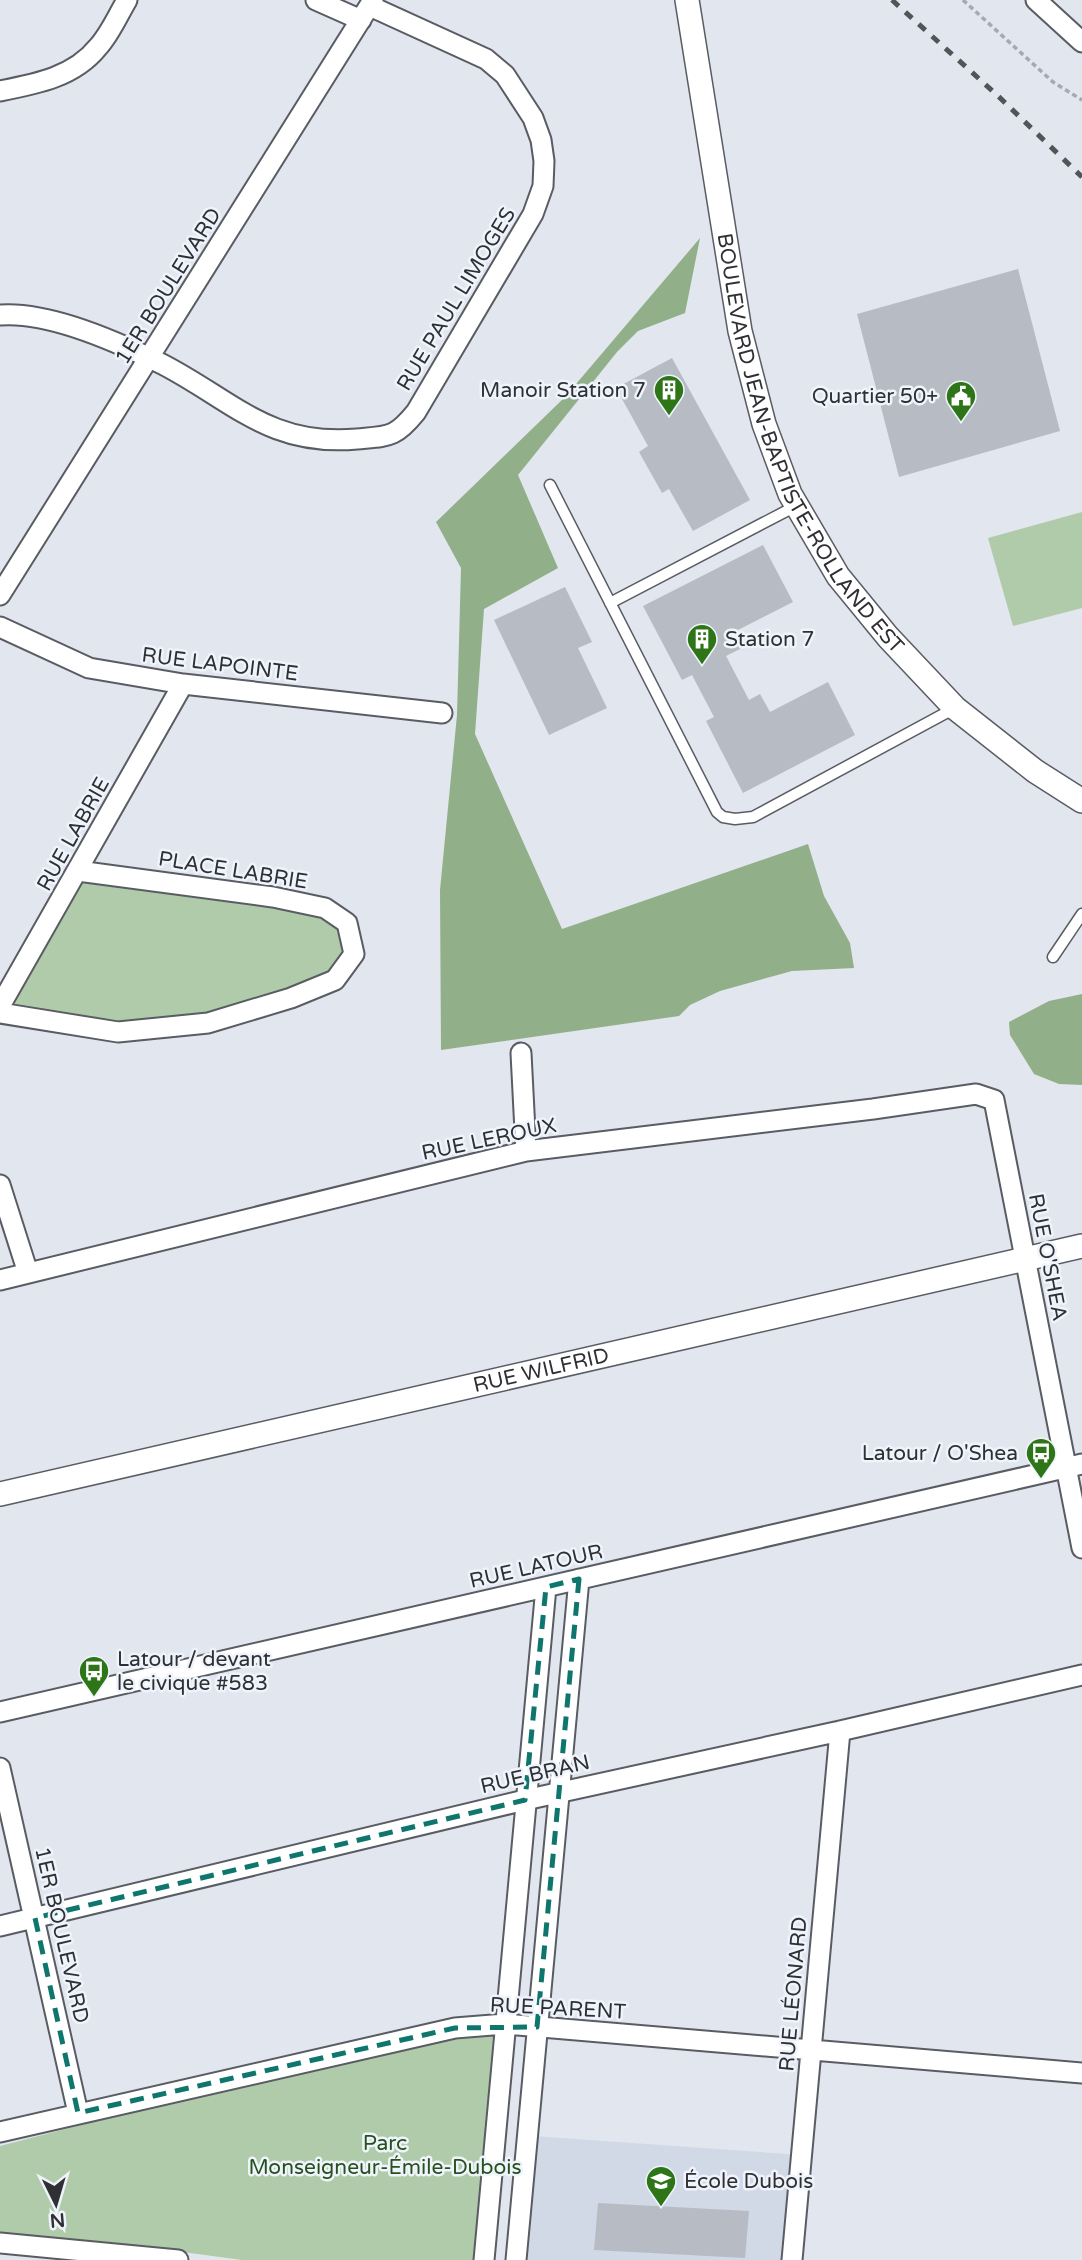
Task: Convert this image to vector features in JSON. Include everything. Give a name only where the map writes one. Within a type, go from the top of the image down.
[{"type":"street","points":[[0,91],[42,83],[75,68],[98,48],[127,0]]},
{"type":"street","name":"RUE PAUL LIMOGES","points":[[0,314],[55,322],[115,341],[149,358],[246,416],[290,435],[342,440],[385,437],[401,430],[416,412],[533,214],[543,186],[541,140],[533,118],[505,75],[486,59],[368,8],[316,0]]},
{"type":"street","name":"BOULEVARD JEAN-BAPTISTE-ROLLAND EST","points":[[687,0],[740,331],[764,424],[790,494],[838,576],[888,637],[955,708],[1035,771],[1082,801]]},
{"type":"street","points":[[1036,0],[1082,42]]},
{"type":"street","name":"1ER BOULEVARD","points":[[0,595],[368,8]]},
{"type":"street","name":"RUE LAPOINTE","points":[[0,627],[89,668],[183,684],[442,713]]},
{"type":"street","name":"RUE LABRIE","points":[[0,1006],[183,684]]},
{"type":"street","name":"PLACE LABRIE","points":[[0,1013],[118,1032],[208,1023],[291,998],[335,980],[354,954],[347,923],[325,908],[272,897],[78,871]]},
{"type":"street","points":[[521,1053],[526,1151]]},
{"type":"street","name":"RUE LEROUX","points":[[0,1280],[526,1151],[976,1094],[994,1100]]},
{"type":"street","name":"RUE O'SHEA","points":[[994,1100],[1026,1259],[1074,1466],[1082,1548]]},
{"type":"street","points":[[0,1185],[28,1273]]},
{"type":"street","name":"RUE WILFRID","points":[[0,1494],[1082,1246]]},
{"type":"street","name":"RUE LATOUR","points":[[0,1712],[1074,1466]]},
{"type":"street","points":[[516,2260],[579,1579]]},
{"type":"street","points":[[484,2260],[524,1800],[546,1587]]},
{"type":"street","name":"RUE BRAN","points":[[0,1926],[558,1792],[1082,1675]]},
{"type":"street","name":"RUE LÉONARD","points":[[792,2260],[840,1731]]},
{"type":"street","name":"1ER BOULEVARD","points":[[0,1768],[78,2113]]},
{"type":"street","name":"RUE PARENT","points":[[0,2132],[455,2028],[505,2024],[1082,2073]]},
{"type":"street","points":[[0,2243],[178,2260]]},
{"type":"lane","points":[[550,485],[717,813],[723,817],[753,817],[955,708]]},
{"type":"lane","points":[[610,603],[797,505]]},
{"type":"lane","points":[[1053,957],[1082,914]]},
{"type":"path","points":[[963,0],[1053,82],[1082,100]]},
{"type":"highlighted area","points":[[579,1579],[537,2027],[455,2028],[78,2113],[35,1918],[525,1800],[546,1587]]},
{"type":"shaded area","name":"École Dubois","points":[[533,2136],[802,2155],[792,2260],[520,2260]]},
{"type":"green space","points":[[700,238],[685,313],[638,331],[617,352],[518,475],[558,568],[484,609],[475,734],[562,929],[808,844],[824,896],[850,943],[854,968],[792,971],[720,991],[690,1005],[679,1016],[441,1050],[440,890],[457,715],[461,568],[436,522],[565,397]]},
{"type":"green space","points":[[1082,512],[1082,608],[1013,626],[988,538]]},
{"type":"green space","points":[[78,871],[272,897],[347,923],[354,954],[335,980],[291,998],[118,1032],[0,1006]]},
{"type":"green space","points":[[1082,994],[1082,1085],[1059,1084],[1034,1074],[1010,1035],[1009,1022],[1049,1001]]},
{"type":"green space","name":"Parc Monseigneur-Émile-Dubois","points":[[505,2024],[484,2260],[242,2260],[168,2250],[0,2237],[0,2146],[455,2028]]},
{"type":"building","points":[[1018,269],[1060,431],[899,477],[857,314]]},
{"type":"building","name":"Manoir Station 7","points":[[672,358],[750,500],[693,531],[669,489],[662,493],[639,452],[648,446],[616,388]]},
{"type":"building","name":"Station 7","points":[[763,545],[793,602],[732,633],[740,649],[726,656],[749,700],[760,694],[770,712],[828,682],[855,735],[743,793],[706,721],[714,717],[692,675],[682,680],[643,606]]},
{"type":"building","points":[[565,587],[592,642],[578,648],[607,708],[549,735],[494,620]]},
{"type":"building","points":[[598,2203],[749,2211],[745,2258],[594,2250]]},
{"type":"railway","points":[[892,0],[1082,177]]},
{"type":"place","name":"Manoir Station 7","points":[[669,417]]},
{"type":"place","name":"Quartier 50+","points":[[961,423]]},
{"type":"place","name":"Station 7","points":[[702,666]]},
{"type":"place","name":"Latour / O'Shea","points":[[1041,1480]]},
{"type":"place","name":"Latour / devant le civique #583","points":[[94,1698]]},
{"type":"place","name":"École Dubois","points":[[661,2208]]}]
